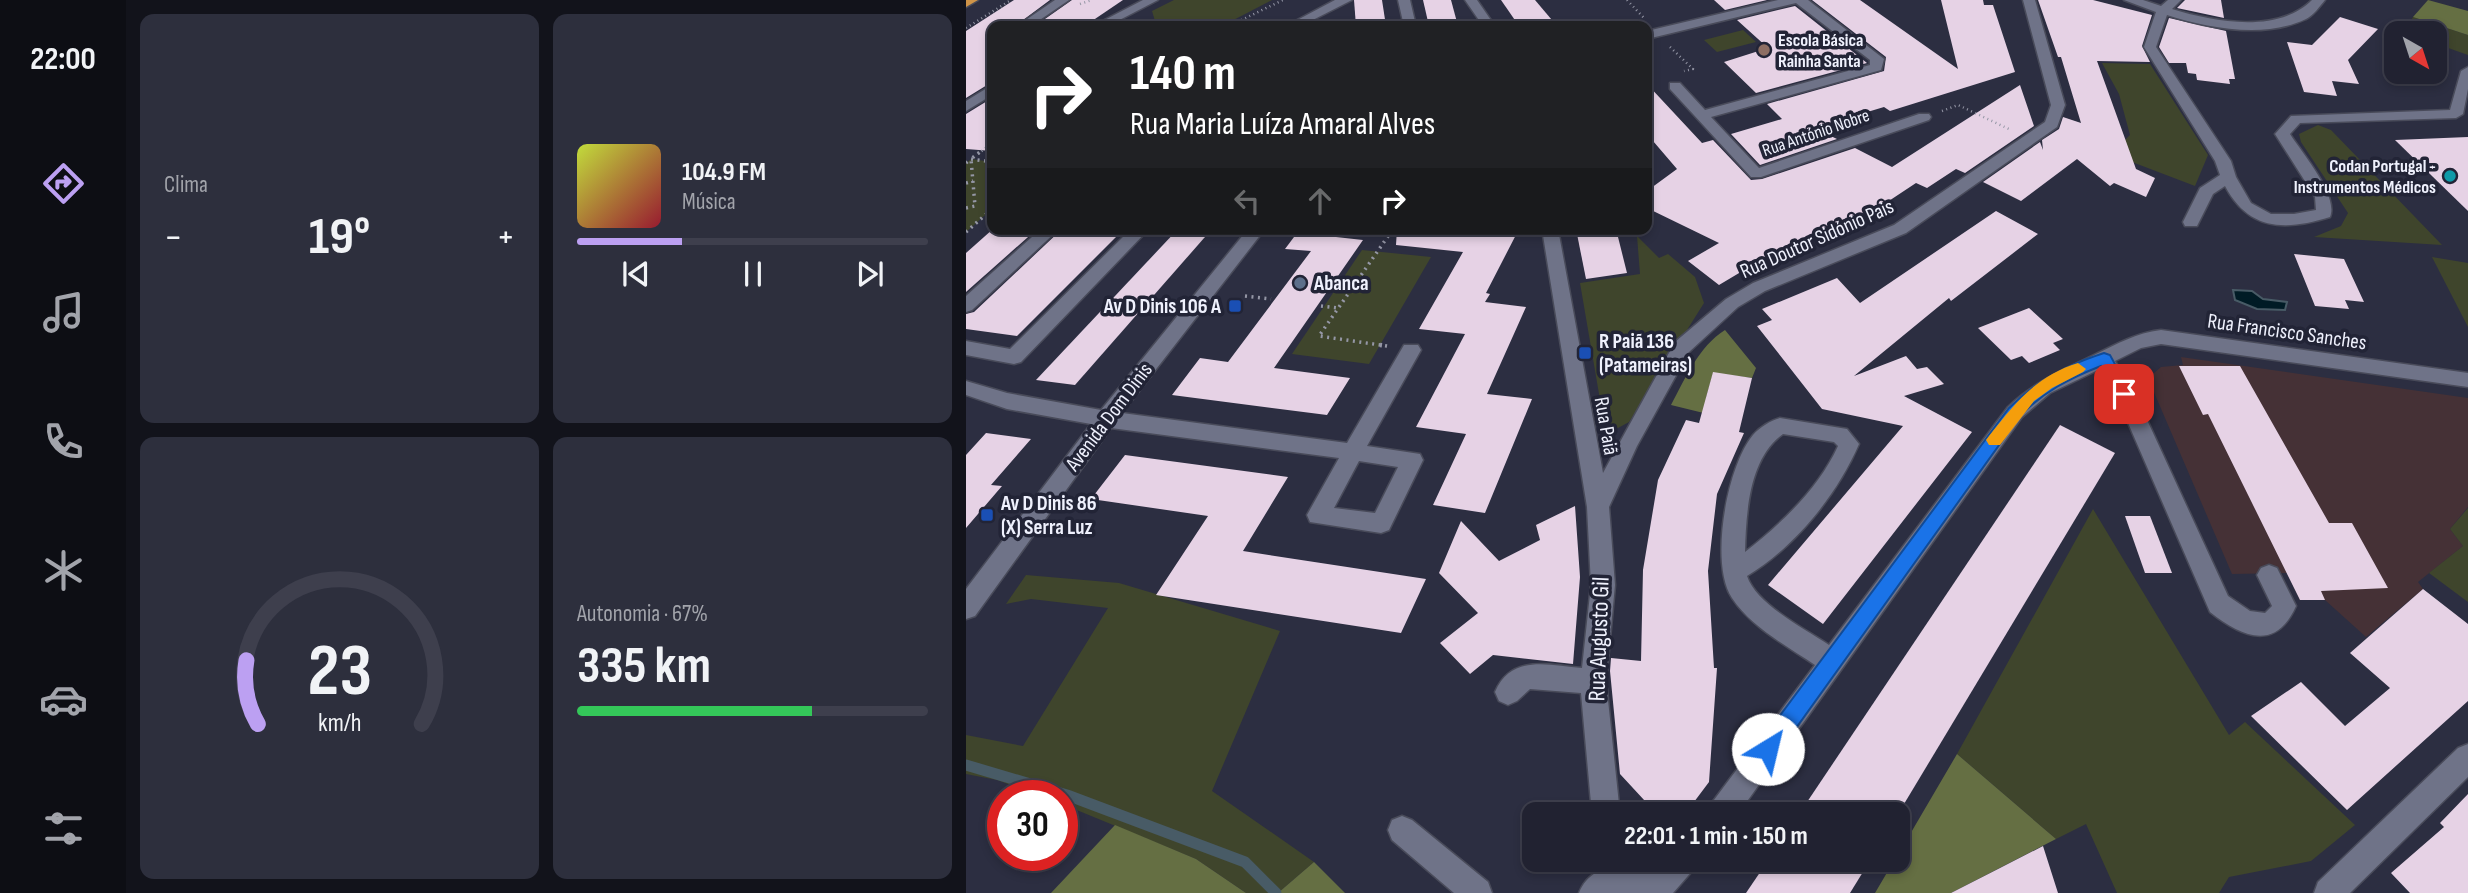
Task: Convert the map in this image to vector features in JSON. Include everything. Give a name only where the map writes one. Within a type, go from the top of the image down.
[{"type":"highway","points":[[966,3],[972,0]]},
{"type":"street","points":[[1031,21],[1063,0]]},
{"type":"street","points":[[1108,21],[1152,0]]},
{"type":"street","points":[[1302,21],[1346,0]]},
{"type":"street","points":[[1404,0],[1409,21]]},
{"type":"street","points":[[1471,0],[1486,21]]},
{"type":"street","points":[[1652,29],[1793,0]]},
{"type":"street","points":[[1702,115],[1877,67],[1877,60],[1800,0]]},
{"type":"street","name":"Rua Doutor Sidónio Pais","points":[[1598,507],[1627,445],[1682,347],[1732,303],[1759,287],[1900,229],[2052,124],[2058,105],[2029,0]]},
{"type":"street","points":[[2130,0],[2199,20],[2239,25],[2272,24],[2303,16],[2319,0]]},
{"type":"street","points":[[2175,0],[2162,10],[2150,47],[2223,161],[2228,177],[2247,209],[2276,220],[2306,220],[2324,213],[2323,197],[2282,134],[2296,119],[2456,114],[2468,71]]},
{"type":"street","points":[[1321,11],[1326,21]]},
{"type":"street","name":"Rua António Nobre","points":[[1675,86],[1756,174],[1924,117]]},
{"type":"street","points":[[966,107],[987,92]]},
{"type":"street","points":[[2191,222],[2206,191],[2228,177]]},
{"type":"street","points":[[966,306],[1044,235]]},
{"type":"street","points":[[966,348],[1014,357],[1135,235]]},
{"type":"street","name":"Avenida Dom Dinis","points":[[966,608],[1106,419],[1252,235]]},
{"type":"street","name":"Rua Paiã","points":[[1551,235],[1598,507]]},
{"type":"street","name":"Rua Francisco Sanches","points":[[1730,802],[2014,412],[2047,384],[2136,340],[2161,337],[2468,380]]},
{"type":"street","points":[[968,392],[1106,419],[1353,452],[1411,350]]},
{"type":"street","points":[[2104,358],[2127,399],[2219,604],[2235,618],[2256,625],[2273,622],[2281,615],[2284,606],[2269,575]]},
{"type":"street","points":[[1734,571],[1768,549],[1828,482],[1845,457],[1849,443],[1840,435],[1780,426],[1759,443],[1751,462],[1734,530],[1732,559],[1734,571],[1738,588],[1749,602],[1832,662]]},
{"type":"street","name":"Rua Augusto Gil","points":[[1598,507],[1603,585],[1593,681],[1605,802]]},
{"type":"street","points":[[1508,692],[1525,676],[1593,681]]},
{"type":"street","points":[[2329,893],[2468,758]]},
{"type":"street","points":[[1402,830],[1477,893]]},
{"type":"street","points":[[1606,878],[1635,881],[1654,893],[1673,872]]},
{"type":"path","points":[[966,28],[1011,0]]},
{"type":"path","points":[[1239,21],[1283,0]]},
{"type":"path","points":[[1627,0],[1642,21]]},
{"type":"path","points":[[1662,39],[1693,69],[1666,76],[1675,86]]},
{"type":"path","points":[[1958,105],[2031,139]]},
{"type":"path","points":[[966,163],[987,147]]},
{"type":"path","points":[[966,155],[987,161]]},
{"type":"path","points":[[966,208],[975,206],[973,158]]},
{"type":"path","points":[[966,183],[973,181]]},
{"type":"path","points":[[966,232],[987,213]]},
{"type":"path","points":[[1389,235],[1319,336],[1411,350]]},
{"type":"path","points":[[1245,296],[1271,299]]},
{"type":"path","points":[[1321,306],[1338,308]]},
{"type":"shaded area","points":[[2181,357],[2468,398],[2468,507],[2450,529],[2463,546],[2418,582],[2423,589],[2366,637],[2325,600],[2300,600],[2287,573],[2232,574],[2150,383],[2153,374],[2161,367],[2183,365]]},
{"type":"green space","points":[[1174,0],[1272,0],[1232,21],[1155,21],[1152,11]]},
{"type":"green space","points":[[2428,0],[2468,11],[2468,35],[2447,28],[2447,21],[2425,21],[2413,17]]},
{"type":"green space","points":[[2447,28],[2468,35],[2468,55],[2447,48]]},
{"type":"green space","points":[[1743,30],[1756,42],[1717,52],[1704,40]]},
{"type":"green space","points":[[2102,63],[2150,64],[2208,155],[2195,186],[2111,154],[2130,135],[2119,94]]},
{"type":"green space","points":[[2318,125],[2331,130],[2442,245],[2314,237],[2341,226],[2348,213],[2301,142],[2299,134]]},
{"type":"green space","points":[[971,159],[987,161],[987,213],[966,232],[966,163]]},
{"type":"green space","points":[[1637,236],[1659,258],[1668,254],[1695,277],[1704,303],[1629,422],[1618,428],[1604,423],[1580,283],[1640,274]]},
{"type":"green space","points":[[1362,250],[1431,257],[1369,364],[1292,354]]},
{"type":"green space","points":[[2432,257],[2468,263],[2468,327]]},
{"type":"green space","points":[[1725,330],[1756,368],[1752,378],[1713,373],[1706,398],[1728,419],[1671,405],[1700,354]]},
{"type":"green space","points":[[2468,508],[2468,602],[2429,573],[2463,546],[2450,529]]},
{"type":"green space","points":[[2093,509],[2229,735],[2245,722],[2355,825],[2311,861],[2229,877],[2219,893],[2117,893],[2086,824],[2056,839],[1957,754]]},
{"type":"green space","points":[[1026,575],[1119,583],[1280,631],[1212,791],[1314,862],[1278,893],[1246,893],[1196,859],[1078,811],[1078,780],[997,780],[966,774],[966,735],[1023,746],[1108,608],[1031,599],[1006,604]]},
{"type":"green space","points":[[1957,754],[2056,839],[1951,893],[1875,893],[1887,872],[1910,872],[1910,834]]},
{"type":"green space","points":[[1115,825],[1196,859],[1246,893],[1051,893],[1072,871],[1078,871],[1078,864]]},
{"type":"green space","points":[[1314,862],[1345,893],[1278,893]]},
{"type":"water","points":[[2233,290],[2252,291],[2263,299],[2287,302],[2285,310],[2257,309],[2235,300]]},
{"type":"building","points":[[1014,0],[1050,0],[1022,21],[987,21],[987,85],[966,98],[966,31]]},
{"type":"building","points":[[1072,0],[1123,0],[1092,21],[1042,21]]},
{"type":"building","points":[[1354,0],[1382,0],[1385,21],[1356,21]]},
{"type":"building","points":[[1423,0],[1451,0],[1457,21],[1428,21]]},
{"type":"building","points":[[1501,0],[1535,0],[1553,21],[1516,21]]},
{"type":"building","points":[[1714,0],[1767,0],[1725,10]]},
{"type":"building","points":[[1812,0],[1860,0],[1958,69],[1941,0],[1983,0],[1984,5],[1993,5],[2015,72],[1890,111],[1884,107],[1814,128],[1837,139],[1760,165],[1731,134],[1782,119],[1767,104],[1884,71],[1886,57]]},
{"type":"building","points":[[2038,0],[2093,0],[2152,15],[2142,46],[2150,62],[2097,61],[2136,169],[2155,178],[2146,197],[2114,183],[2110,186],[2077,159],[2021,201],[1983,182],[2040,142],[2043,150],[2042,140],[2059,129],[2063,117],[2081,123],[2061,57],[2058,57]]},
{"type":"building","points":[[2185,0],[2221,0],[2224,18],[2177,8]]},
{"type":"building","name":"Escola Básica Rainha Santa","points":[[1795,6],[1867,63],[1756,93],[1724,62],[1768,48],[1737,20]]},
{"type":"building","points":[[2340,17],[2378,29],[2348,60],[2359,84],[2332,81],[2337,96],[2304,92],[2287,42],[2312,45]]},
{"type":"building","points":[[2169,18],[2226,31],[2235,79],[2229,79],[2230,84],[2197,80],[2196,74],[2188,73],[2186,63],[2169,63],[2159,47]]},
{"type":"building","points":[[2020,85],[2034,126],[1965,173],[1956,169],[1927,188],[1916,183],[1845,230],[1834,223],[1771,254],[1719,285],[1688,261],[1719,243],[1652,210],[1652,187],[1677,169],[1652,140],[1652,89],[1702,143],[1713,140],[1751,180],[1762,179],[1855,148],[1892,167]]},
{"type":"building","points":[[987,101],[987,151],[966,149],[966,114]]},
{"type":"building","name":"Codan Portugal - Instrumentos Médicos","points":[[2468,137],[2468,211],[2395,140]]},
{"type":"building","points":[[1996,211],[2038,234],[1951,301],[1949,298],[1854,376],[1906,356],[1917,369],[1927,367],[1944,384],[1904,396],[1972,432],[1823,624],[1768,585],[1903,426],[1822,409],[1757,326],[1772,320],[1762,309],[1837,278],[1860,303]]},
{"type":"building","points":[[987,234],[1030,235],[966,292],[966,253]]},
{"type":"building","points":[[1056,235],[1118,235],[1017,336],[966,329],[966,314],[974,312]]},
{"type":"building","points":[[1172,235],[1207,235],[1075,385],[1036,380]]},
{"type":"building","points":[[1296,235],[1338,235],[1336,237],[1363,240],[1274,368],[1350,378],[1327,415],[1172,395],[1200,358],[1228,362],[1311,251],[1285,249]]},
{"type":"building","points":[[1397,235],[1516,235],[1486,293],[1490,294],[1485,302],[1526,307],[1487,394],[1532,399],[1485,513],[1433,505],[1466,434],[1416,427],[1465,334],[1419,329],[1463,252],[1396,245]]},
{"type":"building","points":[[1577,235],[1618,235],[1627,273],[1586,279]]},
{"type":"building","points":[[2294,254],[2344,259],[2364,302],[2345,300],[2349,309],[2315,306]]},
{"type":"building","points":[[2029,308],[2063,339],[2053,343],[2060,350],[2029,363],[2022,356],[2011,360],[1978,328]]},
{"type":"building","points":[[2179,366],[2240,366],[2329,523],[2352,523],[2388,588],[2321,591],[2325,600],[2300,600],[2208,414],[2203,415]]},
{"type":"building","points":[[1713,372],[1752,378],[1739,432],[1744,433],[1717,494],[1708,571],[1714,668],[1717,668],[1709,782],[1694,802],[1646,802],[1620,774],[1611,658],[1641,661],[1643,570],[1658,480],[1686,420],[1699,423]]},
{"type":"building","points":[[2060,425],[2115,453],[1905,802],[1807,802]]},
{"type":"building","points":[[986,433],[1031,439],[991,485],[1002,486],[966,528],[966,455]]},
{"type":"building","points":[[1125,455],[1288,477],[1243,551],[1426,579],[1401,633],[1156,595],[1208,516],[1091,499]]},
{"type":"building","points":[[1575,506],[1580,577],[1573,664],[1493,655],[1470,674],[1440,643],[1478,613],[1439,573],[1461,521],[1499,561],[1540,540],[1536,525]]},
{"type":"building","points":[[2125,516],[2150,516],[2172,573],[2145,573]]},
{"type":"building","points":[[2423,589],[2468,624],[2468,701],[2347,810],[2251,716],[2301,682],[2345,726],[2390,688],[2350,653]]},
{"type":"building","points":[[2468,794],[2468,893],[2410,893],[2391,873],[2444,827],[2440,823]]},
{"type":"building","points":[[2043,846],[2058,893],[1951,893],[2000,868]]},
{"type":"building","points":[[1760,872],[1863,872],[1850,893],[1746,893]]},
{"type":"waterway","points":[[966,765],[1067,795],[1245,862],[1276,893]]},
{"type":"slow traffic","points":[[1994,440],[2014,412],[2029,397],[2047,384],[2078,369]]},
{"type":"place","name":"Escola Básica Rainha Santa","points":[[1764,50]]},
{"type":"place","name":"Codan Portugal - Instrumentos Médicos","points":[[2450,176]]},
{"type":"place","name":"Abanca","points":[[1300,283]]},
{"type":"place","name":"Av D Dinis 106 A","points":[[1235,306]]},
{"type":"place","name":"R Paiã 136 (Patameiras)","points":[[1585,353]]},
{"type":"place","name":"Av D Dinis 86 (X) Serra Luz","points":[[987,515]]},
{"type":"route","points":[[1768,749],[2014,412],[2029,397],[2065,374],[2104,358],[2124,394]]}]
